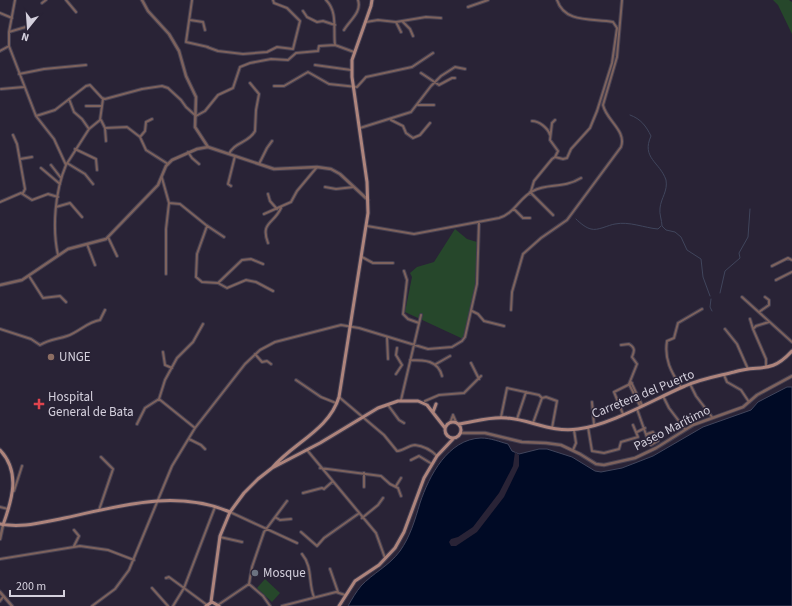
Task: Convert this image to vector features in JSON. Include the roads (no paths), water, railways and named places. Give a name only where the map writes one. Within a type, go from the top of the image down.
[{"type":"main road","points":[[219,606],[215,602],[213,596],[217,546],[230,512],[252,484],[316,431],[337,404],[340,397],[367,226],[368,201],[351,70],[354,52],[366,22],[372,0]]},
{"type":"main road","name":"Carretera del Puerto","points":[[457,423],[501,417],[552,429],[574,430],[588,427],[623,414],[690,384],[724,375],[766,368],[779,363],[792,351]]},
{"type":"main road","points":[[272,468],[387,404],[401,400],[423,403],[433,412],[445,428],[447,436],[444,447]]},
{"type":"main road","points":[[433,412],[436,404]]},
{"type":"main road","points":[[339,606],[355,581],[386,559],[401,539],[415,499],[432,464],[444,447],[452,439],[458,438],[462,433],[462,428],[457,423],[450,423],[438,419]]},
{"type":"main road","name":"Carretera del Puerto","points":[[462,428],[471,422]]},
{"type":"main road","points":[[445,428],[450,423]]},
{"type":"main road","points":[[447,436],[452,439]]},
{"type":"main road","points":[[298,446],[302,452]]},
{"type":"main road","points":[[0,450],[6,457],[10,468],[14,491],[2,524],[25,526],[157,500],[198,502],[216,506],[230,512]]},
{"type":"main road","points":[[208,604],[213,596]]},
{"type":"main road","points":[[208,604],[215,602]]},
{"type":"street","points":[[15,0],[9,32],[9,46],[24,88],[36,116],[56,143],[66,164],[85,174],[93,184]]},
{"type":"street","points":[[42,3],[46,0]]},
{"type":"street","points":[[66,0],[76,12]]},
{"type":"street","points":[[142,0],[148,11],[171,37],[179,51],[186,76],[196,97],[195,127],[208,147]]},
{"type":"street","points":[[192,0],[186,42],[218,51],[243,54],[267,52],[277,47],[294,48],[298,52]]},
{"type":"street","points":[[273,0],[274,3],[287,8],[300,21],[294,48]]},
{"type":"street","points":[[326,0],[332,6],[335,25],[335,45]]},
{"type":"street","points":[[344,30],[358,12],[360,6],[358,0]]},
{"type":"street","points":[[468,7],[488,0]]},
{"type":"street","points":[[556,157],[563,159],[567,158],[571,149],[590,128],[612,63],[617,28],[613,22],[588,20],[567,14],[562,10],[557,0]]},
{"type":"street","points":[[511,310],[512,292],[523,254],[541,238],[567,220],[621,147],[622,137],[605,112],[604,104],[617,57],[622,0]]},
{"type":"street","points":[[303,11],[307,17],[315,22],[324,21],[335,25]]},
{"type":"street","points":[[0,13],[12,18]]},
{"type":"street","points":[[366,22],[378,20],[396,22],[426,17],[441,18]]},
{"type":"street","points":[[190,20],[203,22],[205,30]]},
{"type":"street","points":[[402,21],[413,36]]},
{"type":"street","points":[[396,22],[401,32]]},
{"type":"street","points":[[9,32],[28,26]]},
{"type":"street","points":[[196,116],[205,111],[218,95],[233,88],[239,69],[243,66],[271,59],[288,60],[298,52],[318,51],[319,46],[335,45],[354,52]]},
{"type":"street","points":[[0,51],[9,46]]},
{"type":"street","points":[[274,86],[284,86],[308,72],[329,84],[353,88],[358,86],[366,77],[412,67],[433,52]]},
{"type":"street","points":[[19,74],[44,69],[86,65]]},
{"type":"street","points":[[314,65],[351,70]]},
{"type":"street","points":[[358,128],[411,112],[434,83],[455,67],[465,69]]},
{"type":"street","points":[[421,73],[434,83],[441,85],[452,78],[456,78]]},
{"type":"street","points":[[229,154],[232,147],[246,141],[255,131],[256,110],[259,94],[250,83]]},
{"type":"street","points":[[36,116],[55,110],[88,85],[92,86],[103,99],[100,120],[105,128],[106,141]]},
{"type":"street","points":[[103,99],[142,88],[162,86],[168,88],[196,116]]},
{"type":"street","points":[[1,89],[24,88]]},
{"type":"street","points":[[69,99],[74,112],[82,119],[89,129]]},
{"type":"street","points":[[418,105],[434,105]]},
{"type":"street","points":[[86,106],[102,106]]},
{"type":"street","points":[[140,137],[145,131],[146,122],[152,119]]},
{"type":"street","points":[[390,119],[403,126],[406,134],[413,138],[420,135],[430,123]]},
{"type":"street","points":[[58,255],[56,207],[61,178],[66,164],[75,149],[89,129],[100,120]]},
{"type":"street","points":[[550,136],[552,123],[555,120]]},
{"type":"street","points":[[531,192],[534,181],[552,159],[556,157],[558,149],[550,140],[548,130],[537,121],[532,121]]},
{"type":"street","points":[[105,128],[124,126],[140,137],[146,150],[168,164]]},
{"type":"street","points":[[13,135],[20,159],[25,190],[23,193]]},
{"type":"street","points":[[259,164],[272,141]]},
{"type":"street","points":[[0,285],[15,282],[29,276],[68,249],[103,240],[108,237],[153,191],[162,178],[168,164],[175,157],[208,147],[278,169],[317,167],[336,172],[368,201]]},
{"type":"street","points":[[75,149],[96,159],[97,170]]},
{"type":"street","points":[[188,152],[199,164]]},
{"type":"street","points":[[232,186],[228,184],[228,178],[235,156]]},
{"type":"street","points":[[20,159],[32,157]]},
{"type":"street","points":[[51,165],[61,178]]},
{"type":"street","points":[[264,214],[293,200],[297,191],[317,167]]},
{"type":"street","points":[[41,168],[60,184]]},
{"type":"street","points":[[162,178],[169,203],[166,229],[166,274]]},
{"type":"street","points":[[367,226],[414,234],[503,217],[531,192],[538,189],[567,185],[581,178]]},
{"type":"street","points":[[325,187],[336,189],[354,187]]},
{"type":"street","points":[[531,192],[553,215]]},
{"type":"street","points":[[23,193],[32,200],[48,194],[58,198]]},
{"type":"street","points":[[0,202],[11,196],[23,193]]},
{"type":"street","points":[[268,194],[270,202],[277,208]]},
{"type":"street","points":[[56,207],[70,203],[82,217]]},
{"type":"street","points":[[169,203],[180,204],[207,226],[224,237]]},
{"type":"street","points":[[268,243],[265,230],[267,225],[277,216],[281,207]]},
{"type":"street","points":[[514,208],[523,218],[530,218]]},
{"type":"street","points":[[92,606],[119,584],[134,560],[172,466],[195,428],[255,354],[275,342],[333,327],[351,326],[423,349],[437,349],[459,344],[465,337],[477,284],[479,222]]},
{"type":"street","points":[[207,226],[197,254],[196,277],[199,281],[204,283],[218,283],[227,288],[246,280],[256,282],[273,291]]},
{"type":"street","points":[[108,237],[117,256]]},
{"type":"street","points":[[87,244],[95,264]]},
{"type":"street","points":[[362,257],[373,263],[393,263]]},
{"type":"street","points":[[772,266],[788,258],[792,260]]},
{"type":"street","points":[[218,283],[242,260],[251,259],[263,264]]},
{"type":"street","points":[[404,271],[407,280],[403,314],[408,319],[419,323]]},
{"type":"street","points":[[776,280],[792,272]]},
{"type":"street","points":[[29,276],[42,298],[60,296],[66,302]]},
{"type":"street","points":[[742,297],[792,342]]},
{"type":"street","points":[[759,312],[769,305],[769,300],[765,297]]},
{"type":"street","points":[[681,387],[670,371],[666,358],[667,341],[674,338],[676,327],[679,322],[702,309]]},
{"type":"street","points":[[0,329],[28,338],[40,345],[49,340],[69,335],[92,322],[100,320],[105,310]]},
{"type":"street","points":[[471,311],[478,314],[484,321],[504,326]]},
{"type":"street","points":[[401,400],[421,315]]},
{"type":"street","points":[[750,319],[766,359],[766,368]]},
{"type":"street","points":[[754,329],[769,322]]},
{"type":"street","points":[[137,424],[145,408],[159,399],[172,368],[182,352],[197,337],[203,324]]},
{"type":"street","points":[[724,329],[737,344],[748,370]]},
{"type":"street","points":[[388,337],[388,359]]},
{"type":"street","points":[[621,345],[629,344],[634,349],[632,357],[637,364],[630,382],[614,392],[623,414]]},
{"type":"street","points":[[396,348],[396,355],[400,361],[401,367],[396,374]]},
{"type":"street","points":[[163,352],[165,365],[172,368]]},
{"type":"street","points":[[255,354],[262,362],[267,361],[271,364]]},
{"type":"street","points":[[436,364],[450,356]]},
{"type":"street","points":[[410,360],[423,360],[436,364],[440,368],[442,376]]},
{"type":"street","points":[[471,363],[479,379]]},
{"type":"street","points":[[401,367],[408,368]]},
{"type":"street","points":[[724,375],[727,382],[741,390],[749,403]]},
{"type":"street","points":[[425,401],[438,395],[463,394],[481,376]]},
{"type":"street","name":"Paseo Marítimo","points":[[462,433],[488,433],[522,442],[561,445],[573,450],[596,464],[604,465],[641,455],[662,445],[685,429],[749,403],[757,395],[792,376]]},
{"type":"street","points":[[296,380],[321,398],[337,404]]},
{"type":"street","points":[[630,382],[639,406],[645,428],[647,434],[651,445],[658,441],[653,432],[647,434]]},
{"type":"street","points":[[690,384],[696,396],[712,417]]},
{"type":"street","points":[[501,417],[507,388],[526,392],[538,395],[542,398],[546,397],[557,400],[552,429]]},
{"type":"street","points":[[517,420],[526,392]]},
{"type":"street","points":[[663,395],[669,408],[685,429]]},
{"type":"street","points":[[340,397],[386,437],[397,451],[402,451],[415,445],[428,448],[437,456]]},
{"type":"street","points":[[532,424],[542,398]]},
{"type":"street","points":[[159,399],[195,428]]},
{"type":"street","points":[[592,402],[594,425]]},
{"type":"street","points":[[387,404],[398,420],[404,423]]},
{"type":"street","points":[[450,423],[453,415],[457,423]]},
{"type":"street","points":[[588,427],[593,452],[604,453],[619,449],[621,442],[638,438],[637,432],[633,425]]},
{"type":"street","points":[[637,432],[645,428]]},
{"type":"street","points":[[573,450],[576,442],[574,430]]},
{"type":"street","points":[[189,439],[201,444],[205,449]]},
{"type":"street","points":[[306,450],[376,533],[386,559]]},
{"type":"street","points":[[411,460],[419,456],[432,464]]},
{"type":"street","points":[[99,511],[113,469],[101,457]]},
{"type":"street","points":[[14,491],[22,466]]},
{"type":"street","points":[[320,468],[381,476],[390,484],[396,486],[400,491],[401,496]]},
{"type":"street","points":[[364,473],[364,487]]},
{"type":"street","points":[[396,486],[401,478]]},
{"type":"street","points":[[303,493],[322,488],[324,490],[332,482]]},
{"type":"street","points":[[362,518],[378,505],[383,498]]},
{"type":"street","points":[[219,606],[249,584],[256,556],[266,528],[287,501]]},
{"type":"street","points":[[152,588],[171,605],[184,588],[216,506]]},
{"type":"street","points":[[0,507],[8,509]]},
{"type":"street","points":[[230,512],[298,543]]},
{"type":"street","points":[[301,532],[317,546],[324,538],[359,514]]},
{"type":"street","points":[[275,517],[280,520],[291,519]]},
{"type":"street","points":[[0,539],[2,524]]},
{"type":"street","points":[[74,530],[78,535],[74,546]]},
{"type":"street","points":[[220,536],[242,542]]},
{"type":"street","points":[[0,559],[74,546],[108,550],[134,560]]},
{"type":"street","points":[[302,554],[310,571],[312,581],[310,588],[314,597]]},
{"type":"street","points":[[330,569],[338,592]]},
{"type":"street","points":[[166,578],[169,577],[208,604]]},
{"type":"street","points":[[249,584],[263,596],[270,606]]},
{"type":"street","points":[[0,592],[12,606]]},
{"type":"street","points":[[282,606],[338,592],[345,595]]},
{"type":"street","points":[[0,601],[3,597]]},
{"type":"water","points":[[787,387],[792,387],[792,606],[348,606],[361,586],[391,561],[404,546],[424,492],[435,471],[450,452],[469,440],[481,438],[492,439],[508,444],[512,451],[519,454],[539,449],[547,449],[572,457],[595,471],[601,472],[622,468],[653,456],[703,427],[751,410],[758,402]]},
{"type":"waterway","points":[[630,115],[640,121],[649,132],[651,136],[648,150],[652,160],[660,169],[666,180],[666,188],[660,210],[662,226],[666,230],[675,232],[681,237],[687,250],[701,259],[703,277],[710,296]]},
{"type":"waterway","points":[[720,293],[725,271],[740,258],[739,253],[748,237],[750,209]]},
{"type":"waterway","points":[[576,219],[581,224],[594,229],[600,229],[620,223],[658,229],[661,226]]},
{"type":"waterway","points":[[711,299],[710,307],[712,311]]},
{"type":"place","name":"UNGE","points":[[51,357]]},
{"type":"place","name":"Hospital General de Bata","points":[[39,404]]},
{"type":"place","name":"Mosque","points":[[255,573]]}]
